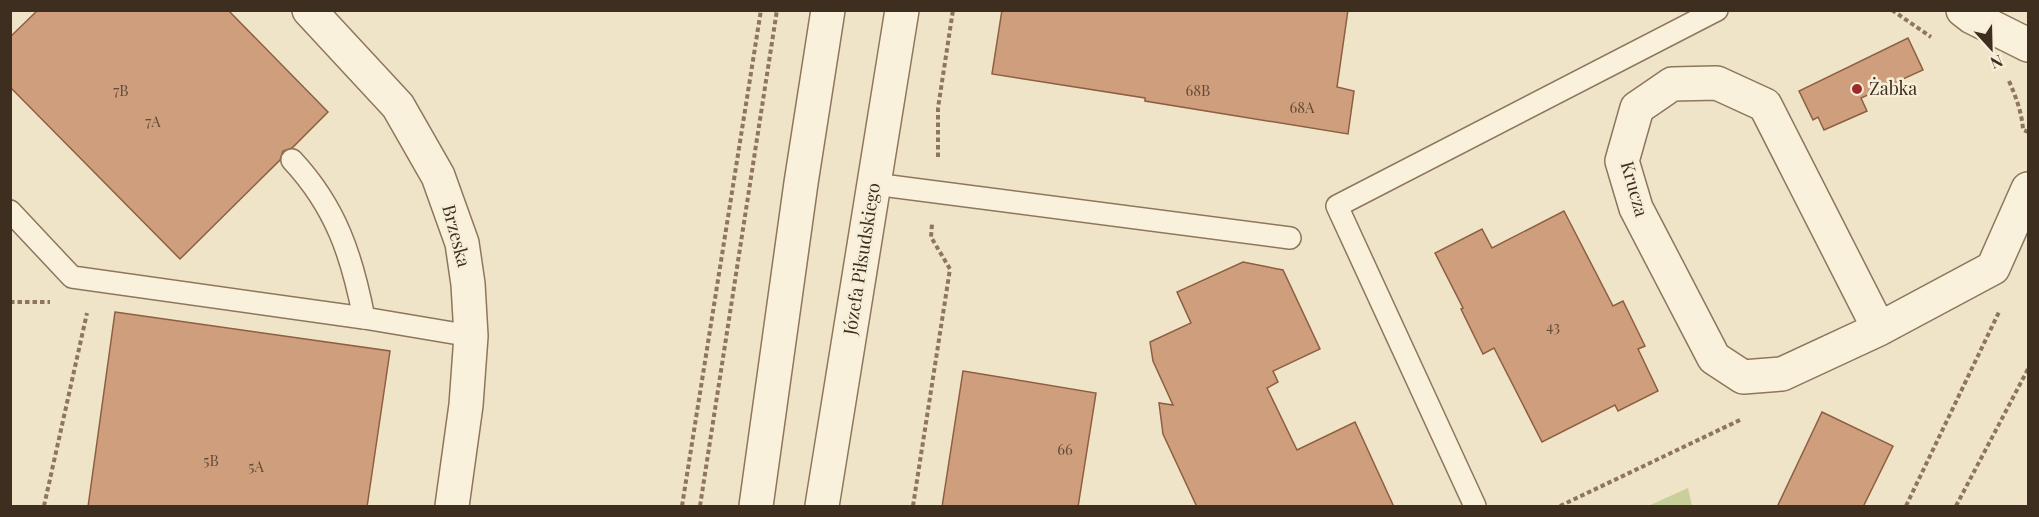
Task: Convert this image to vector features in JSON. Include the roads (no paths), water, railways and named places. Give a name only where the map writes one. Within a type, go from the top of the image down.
[{"type":"street","name":"Brzeska","points":[[309,10],[398,106],[438,176],[462,243],[468,284],[471,336],[466,405],[452,507]]},
{"type":"street","points":[[756,507],[801,183],[828,10]]},
{"type":"street","name":"Józefa Piłsudskiego","points":[[822,507],[902,10]]},
{"type":"street","points":[[1963,10],[1972,17],[2028,45]]},
{"type":"street","name":"Krucza","points":[[1879,329],[1765,105],[1718,82],[1672,84],[1636,108],[1622,161],[1636,208],[1714,358],[1743,376],[1782,374],[1879,329],[1993,268],[2028,189]]},
{"type":"lane","points":[[1475,507],[1337,206],[1717,10]]},
{"type":"lane","points":[[292,160],[312,181],[342,236],[356,280],[364,318]]},
{"type":"lane","points":[[874,184],[1290,238]]},
{"type":"lane","points":[[10,211],[72,277],[364,318],[471,336]]},
{"type":"place","name":"Żabka","points":[[1857,89]]}]
